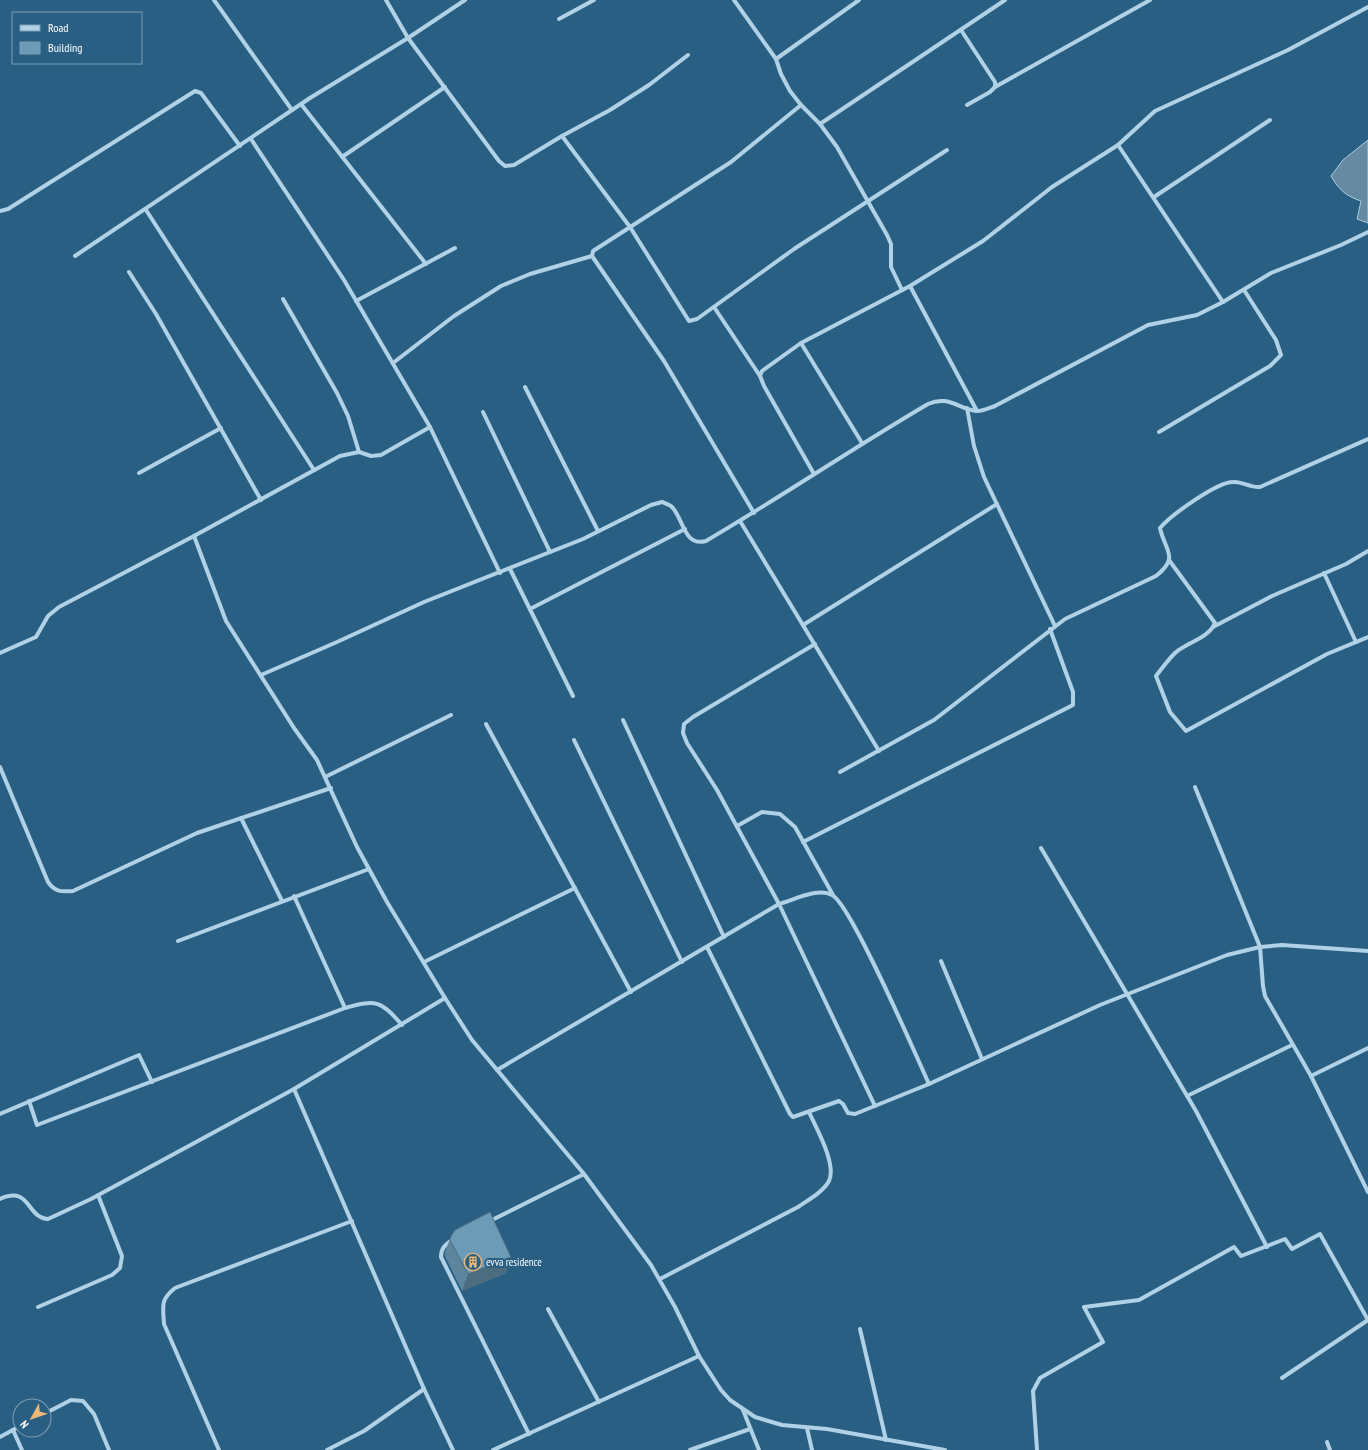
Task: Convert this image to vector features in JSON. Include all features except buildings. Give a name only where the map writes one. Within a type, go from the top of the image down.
[{"type":"street","points":[[214,0],[292,110]]},
{"type":"street","points":[[386,0],[408,38],[498,161],[505,166],[514,165],[562,136],[610,110],[650,85],[688,55]]},
{"type":"street","points":[[76,256],[301,104],[408,38],[465,0]]},
{"type":"street","points":[[559,19],[594,0]]},
{"type":"street","points":[[734,0],[776,59],[784,80],[801,105],[820,124],[837,147],[891,244],[891,266],[902,290]]},
{"type":"street","points":[[776,59],[859,0]]},
{"type":"street","points":[[820,124],[1005,0]]},
{"type":"street","points":[[967,105],[990,92],[995,87],[1150,0]]},
{"type":"street","points":[[760,376],[762,371],[801,343],[910,286],[983,242],[1052,187],[1118,145],[1155,111],[1288,50],[1368,7]]},
{"type":"street","points":[[961,30],[991,74],[995,87]]},
{"type":"street","points":[[342,157],[445,87]]},
{"type":"street","points":[[0,211],[8,209],[195,91],[201,93],[240,146]]},
{"type":"street","points":[[301,104],[426,264]]},
{"type":"street","points":[[592,256],[593,251],[731,162],[801,105]]},
{"type":"street","points":[[1154,197],[1270,120]]},
{"type":"street","points":[[562,136],[630,227],[689,321],[697,319],[794,249],[947,150]]},
{"type":"street","points":[[251,139],[356,301],[430,427],[500,573]]},
{"type":"street","points":[[1118,145],[1223,302]]},
{"type":"street","points":[[146,210],[314,470]]},
{"type":"street","points":[[261,675],[424,602],[550,552],[598,531],[651,505],[662,502],[671,507],[692,541],[698,543],[706,542],[754,513],[862,442],[936,400],[945,400],[977,411],[994,406],[1148,325],[1197,314],[1223,302],[1271,273],[1341,245],[1368,232]]},
{"type":"street","points":[[356,301],[455,248]]},
{"type":"street","points":[[393,363],[454,316],[501,286],[530,274],[592,256]]},
{"type":"street","points":[[592,256],[664,361],[754,513]]},
{"type":"street","points":[[129,272],[156,314],[261,500]]},
{"type":"street","points":[[910,286],[977,411]]},
{"type":"street","points":[[1159,432],[1270,366],[1281,355],[1276,340],[1244,290]]},
{"type":"street","points":[[283,299],[337,394],[348,416],[360,452]]},
{"type":"street","points":[[714,307],[760,376],[764,386],[814,474]]},
{"type":"street","points":[[801,343],[862,442]]},
{"type":"street","points":[[525,386],[598,531]]},
{"type":"street","points":[[967,408],[979,463],[1055,626]]},
{"type":"street","points":[[483,412],[550,552]]},
{"type":"street","points":[[0,653],[36,637],[48,616],[59,607],[261,500],[340,456],[360,452],[371,456],[381,455],[430,427]]},
{"type":"street","points":[[139,473],[221,428]]},
{"type":"street","points":[[840,772],[934,720],[1065,619],[1156,576],[1166,568],[1169,560],[1169,553],[1160,528],[1168,519],[1212,490],[1223,484],[1233,482],[1251,488],[1260,487],[1368,439]]},
{"type":"street","points":[[803,625],[997,504]]},
{"type":"street","points":[[740,521],[879,751]]},
{"type":"street","points":[[530,609],[685,529]]},
{"type":"street","points":[[194,536],[226,621],[294,728],[317,760],[357,847],[445,998],[472,1040],[584,1174],[660,1279],[699,1356],[721,1390],[743,1410],[755,1417],[782,1425],[886,1440],[920,1448],[945,1450]]},
{"type":"street","points":[[1368,551],[1346,564],[1272,596],[1213,627],[1175,653],[1156,676],[1170,712],[1186,731],[1327,654],[1368,637]]},
{"type":"street","points":[[1169,560],[1215,622],[1213,627]]},
{"type":"street","points":[[510,569],[573,696]]},
{"type":"street","points":[[1324,573],[1356,642]]},
{"type":"street","points":[[803,842],[1073,705],[1073,692],[1050,630]]},
{"type":"street","points":[[815,644],[693,717],[684,724],[683,733],[687,743],[717,790],[779,904],[875,1106]]},
{"type":"street","points":[[325,777],[451,715]]},
{"type":"street","points":[[623,720],[724,937]]},
{"type":"street","points":[[486,724],[631,992]]},
{"type":"street","points":[[574,740],[682,962]]},
{"type":"street","points":[[0,767],[48,882],[52,889],[62,892],[73,891],[197,833],[331,788]]},
{"type":"street","points":[[1195,787],[1260,946],[1265,996],[1311,1076],[1368,1192]]},
{"type":"street","points":[[737,826],[762,812],[773,812],[787,819],[795,827],[833,895],[858,932],[929,1084]]},
{"type":"street","points":[[241,818],[282,901]]},
{"type":"street","points":[[1040,848],[1187,1096],[1267,1247]]},
{"type":"street","points":[[178,941],[369,869]]},
{"type":"street","points":[[424,962],[575,888]]},
{"type":"street","points":[[496,1070],[779,904],[821,892],[833,895]]},
{"type":"street","points":[[294,896],[345,1008]]},
{"type":"street","points":[[707,947],[790,1114],[793,1117],[839,1101],[851,1115],[929,1084],[1100,1005],[1227,955],[1260,946],[1368,951]]},
{"type":"street","points":[[941,961],[982,1059]]},
{"type":"street","points":[[0,1200],[13,1195],[22,1197],[37,1216],[48,1219],[98,1195],[294,1089],[445,998]]},
{"type":"street","points":[[28,1101],[37,1125],[345,1008],[364,1003],[376,1003],[387,1007],[402,1025]]},
{"type":"street","points":[[1187,1096],[1292,1045]]},
{"type":"street","points":[[1311,1076],[1368,1048]]},
{"type":"street","points":[[0,1114],[139,1054],[152,1082]]},
{"type":"street","points":[[294,1089],[424,1388],[453,1450]]},
{"type":"street","points":[[660,1279],[798,1207],[817,1194],[828,1182],[831,1172],[827,1151],[809,1112]]},
{"type":"street","points":[[488,1222],[584,1174]]},
{"type":"street","points":[[38,1307],[112,1275],[120,1268],[122,1256],[98,1195]]},
{"type":"street","points":[[219,1450],[164,1324],[163,1305],[165,1296],[175,1288],[352,1221]]},
{"type":"street","points":[[1037,1450],[1033,1391],[1040,1378],[1103,1342],[1084,1307],[1139,1300],[1234,1247],[1241,1256],[1285,1239],[1292,1248],[1320,1234],[1368,1320],[1282,1378]]},
{"type":"street","points":[[460,1236],[445,1244],[441,1251],[440,1257],[529,1434]]},
{"type":"street","points":[[548,1309],[599,1402]]},
{"type":"street","points":[[860,1329],[886,1440]]},
{"type":"street","points":[[493,1450],[699,1356]]},
{"type":"street","points":[[327,1450],[364,1431],[424,1388]]},
{"type":"street","points":[[52,1410],[71,1400],[83,1401],[94,1414],[109,1450]]},
{"type":"street","points":[[743,1410],[759,1450]]},
{"type":"street","points":[[807,1428],[812,1450]]},
{"type":"street","points":[[690,1450],[750,1429]]},
{"type":"street","points":[[0,1437],[12,1431]]},
{"type":"street","points":[[17,1438],[22,1450]]},
{"type":"street","points":[[1327,1442],[1330,1450]]},
{"type":"water","points":[[1368,140],[1368,223],[1357,219],[1361,201],[1343,192],[1331,176],[1343,160]]},
{"type":"place","name":"evva residence","points":[[473,1262]]}]
